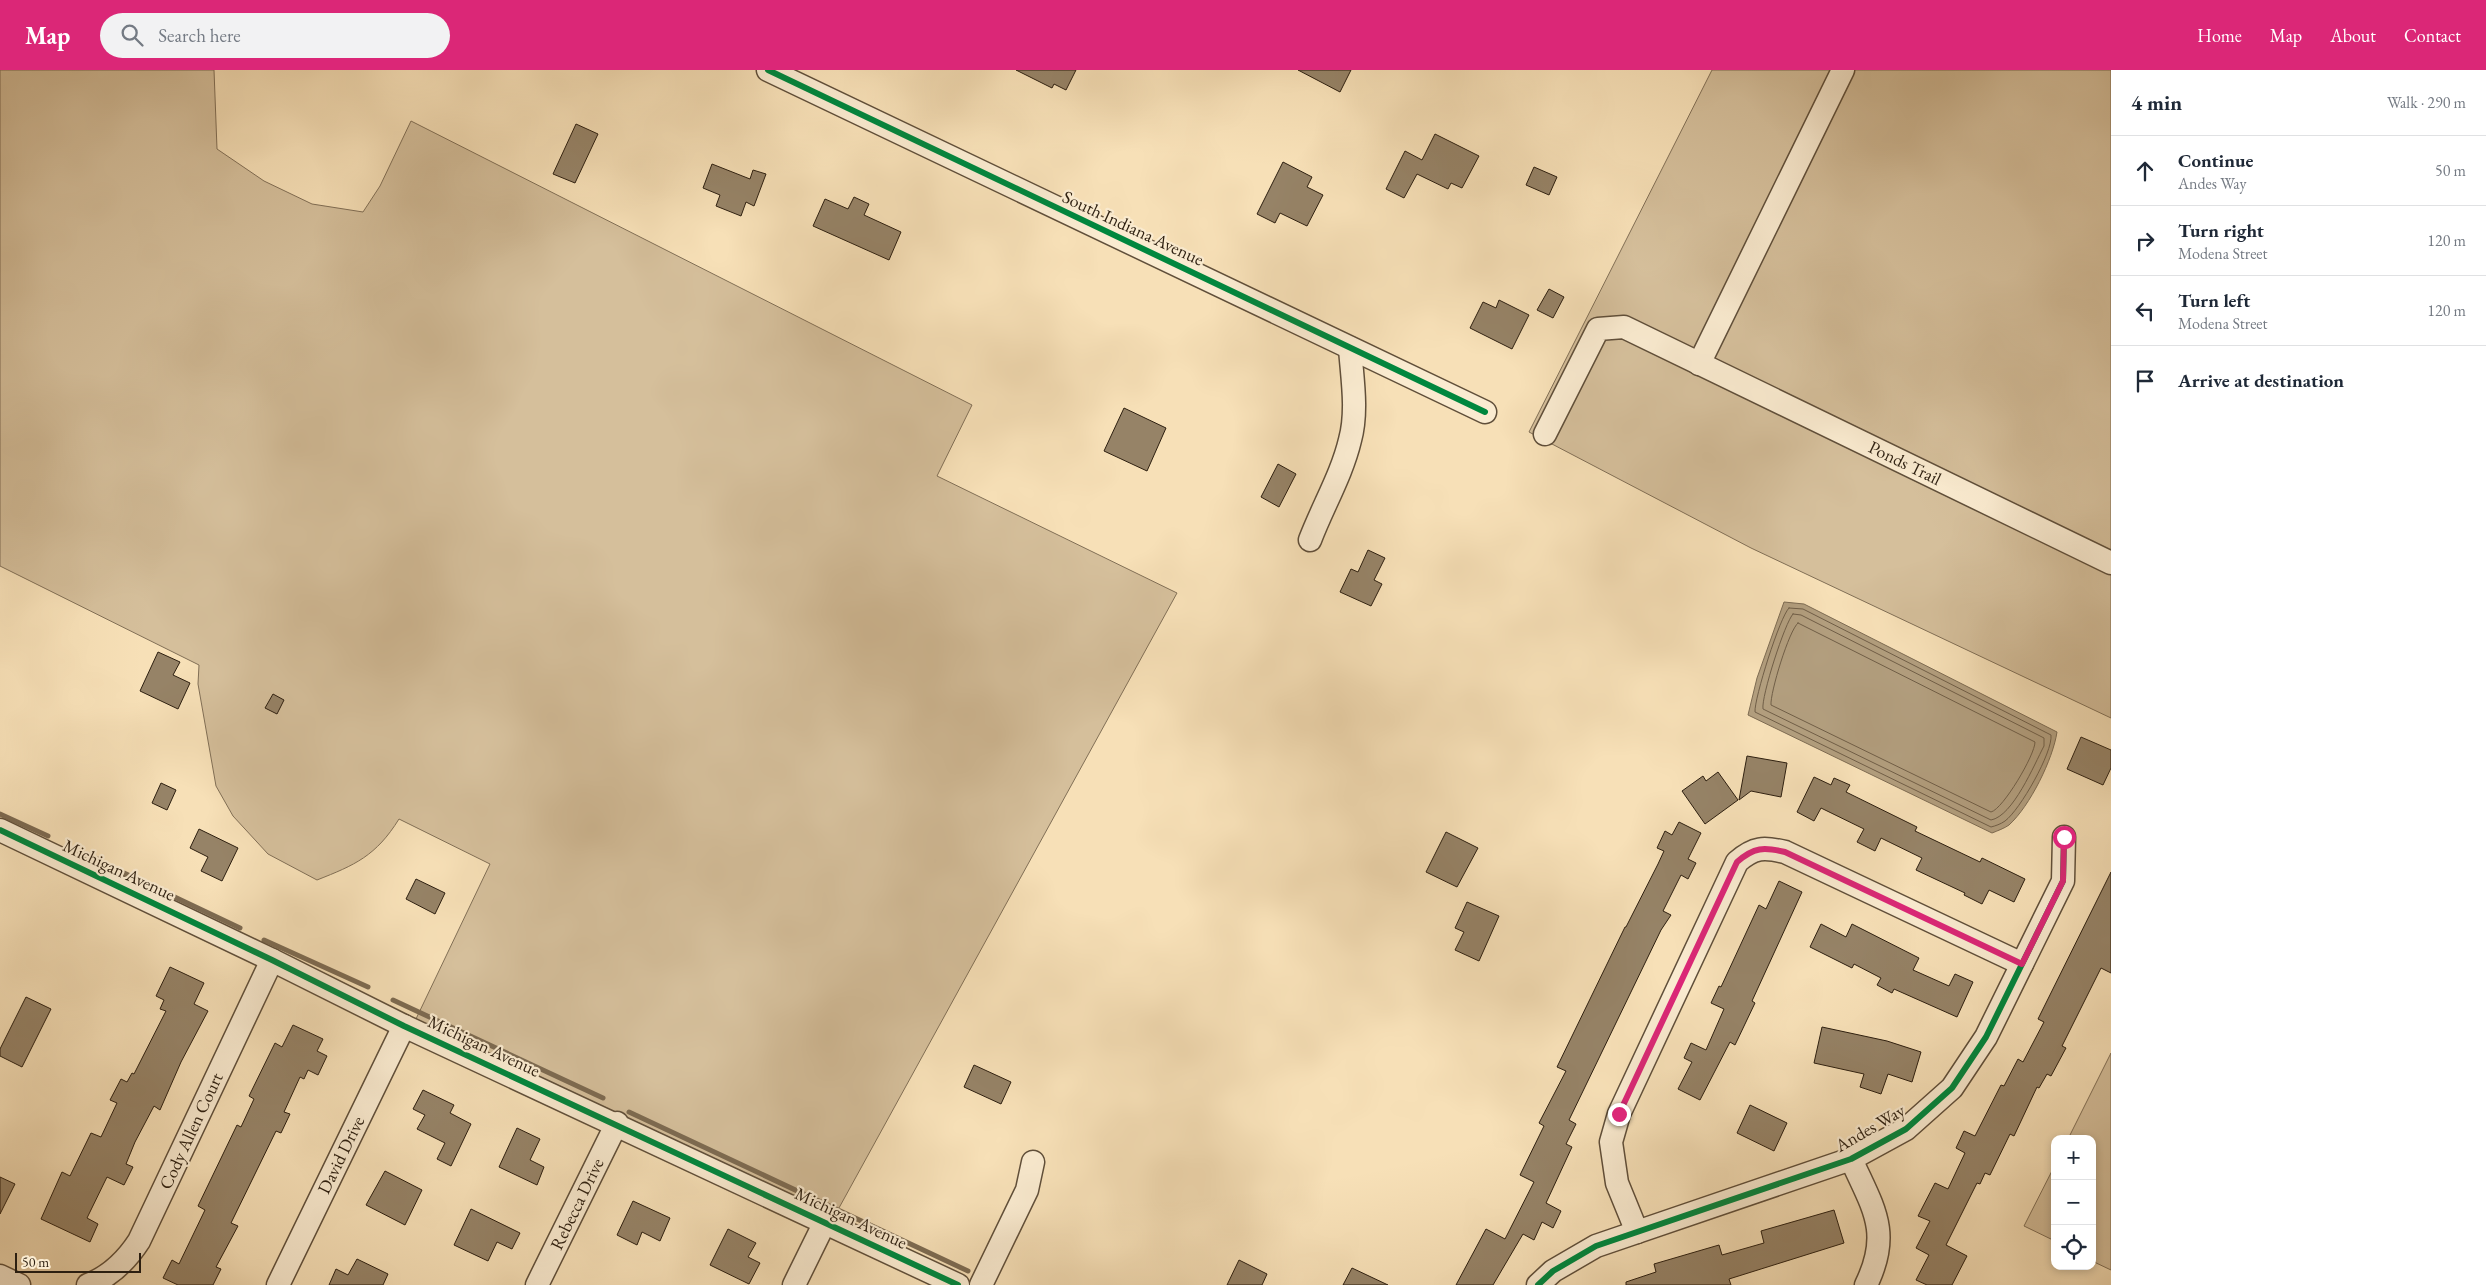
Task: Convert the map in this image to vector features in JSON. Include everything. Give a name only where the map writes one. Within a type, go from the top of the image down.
[{"type":"street","name":"South Indiana Avenue","points":[[768,70],[1485,412]]},
{"type":"street","points":[[1698,364],[1844,70]]},
{"type":"street","name":"Ponds Trail","points":[[1544,434],[1598,329],[1624,328],[2111,563]]},
{"type":"street","points":[[1310,540],[1343,464],[1351,438],[1353,406],[1350,348]]},
{"type":"street","name":"Michigan Avenue","points":[[0,830],[272,960],[404,1026],[616,1123],[958,1285]]},
{"type":"street","name":"Andes Way","points":[[1538,1285],[1553,1271],[1596,1246],[1851,1159],[1906,1129],[1952,1088],[1986,1037],[2063,881],[2064,837]]},
{"type":"street","points":[[1637,1232],[1617,1183],[1611,1142],[1619,1114],[1737,862],[1745,854],[1764,847],[1785,852],[2022,964]]},
{"type":"street","name":"Cody Allen Court","points":[[88,1285],[109,1275],[139,1241],[272,960]]},
{"type":"street","name":"David Drive","points":[[278,1285],[404,1026]]},
{"type":"street","name":"Rebecca Drive","points":[[537,1285],[616,1123]]},
{"type":"street","points":[[1851,1159],[1878,1220],[1880,1232],[1877,1260],[1866,1285]]},
{"type":"street","points":[[981,1285],[1027,1190],[1033,1162]]},
{"type":"street","points":[[794,1285],[825,1222]]},
{"type":"street","points":[[0,1276],[19,1285]]},
{"type":"shaded area","points":[[0,70],[214,70],[217,149],[264,181],[312,204],[363,212],[380,186],[411,121],[972,405],[937,476],[1177,593],[834,1217],[415,1021],[490,864],[399,819],[382,842],[364,858],[317,880],[268,854],[233,816],[216,786],[198,684],[199,665],[0,566]]},
{"type":"shaded area","points":[[1712,70],[2111,70],[2111,718],[1751,548],[1529,432]]},
{"type":"shaded area","points":[[2111,1053],[2111,1270],[2096,1263],[2096,1135],[2070,1135]]},
{"type":"shaded area","points":[[2051,1173],[2051,1239],[2024,1226]]},
{"type":"water","points":[[1784,602],[1804,604],[2057,732],[2046,768],[2017,817],[2009,825],[1992,833],[1748,715],[1757,678]]},
{"type":"building","points":[[1016,70],[1076,70],[1066,90],[1054,84],[1052,88]]},
{"type":"building","points":[[1298,70],[1351,70],[1340,92]]},
{"type":"building","points":[[576,124],[598,134],[575,183],[553,174]]},
{"type":"building","points":[[1435,134],[1479,156],[1462,188],[1451,183],[1448,189],[1417,174],[1404,198],[1386,189],[1405,151],[1422,160]]},
{"type":"building","points":[[1283,162],[1312,177],[1307,187],[1323,195],[1307,226],[1280,213],[1275,223],[1257,214]]},
{"type":"building","points":[[712,164],[750,179],[753,170],[766,174],[754,206],[746,202],[741,216],[716,206],[720,195],[703,188]]},
{"type":"building","points":[[1534,167],[1557,177],[1549,195],[1526,185]]},
{"type":"building","points":[[854,197],[869,204],[864,215],[901,232],[889,260],[813,226],[825,199],[848,209]]},
{"type":"building","points":[[1549,289],[1564,297],[1553,318],[1537,310]]},
{"type":"building","points":[[1499,300],[1529,315],[1512,349],[1470,328],[1483,302],[1496,308]]},
{"type":"building","points":[[1124,408],[1166,428],[1147,471],[1104,451]]},
{"type":"building","points":[[1278,464],[1296,474],[1279,507],[1261,497]]},
{"type":"building","points":[[1368,550],[1385,558],[1374,580],[1382,584],[1371,606],[1340,592],[1351,569],[1358,572]]},
{"type":"building","points":[[158,652],[180,662],[173,675],[190,683],[178,709],[140,691]]},
{"type":"building","points":[[273,694],[284,700],[277,714],[265,708]]},
{"type":"building","points":[[2081,737],[2111,750],[2111,768],[2103,785],[2067,769]]},
{"type":"building","points":[[1747,756],[1787,763],[1781,797],[1751,791],[1739,800]]},
{"type":"building","points":[[1718,772],[1738,800],[1705,824],[1682,791],[1703,776],[1706,781]]},
{"type":"building","points":[[1814,777],[1831,785],[1834,778],[1850,785],[1846,792],[1917,827],[1915,831],[1980,862],[1982,858],[2025,879],[2014,902],[1989,890],[1982,904],[1964,895],[1965,893],[1916,870],[1922,858],[1881,838],[1875,851],[1857,842],[1864,829],[1821,808],[1814,821],[1797,812]]},
{"type":"building","points":[[161,783],[176,790],[167,810],[152,803]]},
{"type":"building","points":[[1679,822],[1701,833],[1688,859],[1696,863],[1688,879],[1681,875],[1663,911],[1671,915],[1661,930],[1569,1120],[1576,1124],[1566,1144],[1572,1147],[1546,1203],[1561,1211],[1553,1228],[1542,1222],[1534,1240],[1523,1234],[1493,1285],[1456,1285],[1486,1229],[1505,1239],[1534,1182],[1520,1175],[1544,1126],[1539,1123],[1566,1071],[1557,1067],[1664,851],[1657,848],[1665,831],[1672,835]]},
{"type":"building","points":[[199,829],[238,848],[222,881],[201,871],[208,857],[190,848]]},
{"type":"building","points":[[1446,832],[1478,848],[1457,887],[1426,872]]},
{"type":"building","points":[[2111,872],[2111,973],[2101,968],[2062,1046],[2066,1048],[2051,1076],[2047,1074],[2039,1088],[2037,1087],[2014,1136],[2010,1134],[1990,1175],[1985,1173],[1980,1184],[1977,1183],[1946,1245],[1967,1256],[1952,1285],[1927,1285],[1916,1280],[1929,1255],[1916,1248],[1930,1221],[1918,1216],[1935,1183],[1948,1189],[1965,1153],[1956,1148],[1964,1131],[1975,1136],[2001,1085],[2004,1086],[2018,1059],[2023,1062],[2044,1022],[2038,1019]]},
{"type":"building","points":[[416,879],[445,893],[435,914],[406,899]]},
{"type":"building","points":[[1779,881],[1802,892],[1752,1001],[1755,1003],[1735,1045],[1730,1042],[1700,1100],[1678,1089],[1692,1062],[1684,1058],[1691,1043],[1706,1050],[1724,1009],[1711,1003],[1719,986],[1721,987],[1759,905],[1766,909]]},
{"type":"building","points":[[1467,902],[1499,916],[1479,961],[1455,950],[1464,932],[1455,928]]},
{"type":"building","points":[[1821,924],[1846,937],[1852,924],[1919,958],[1913,970],[1949,986],[1955,974],[1973,982],[1957,1017],[1894,989],[1892,993],[1877,985],[1881,978],[1854,964],[1852,968],[1810,947]]},
{"type":"building","points":[[170,967],[204,983],[194,1004],[208,1011],[181,1062],[160,1110],[154,1106],[135,1142],[126,1164],[133,1167],[124,1185],[107,1177],[87,1218],[98,1224],[90,1242],[41,1219],[62,1172],[70,1176],[91,1133],[101,1137],[117,1103],[110,1100],[121,1079],[127,1082],[132,1073],[134,1074],[166,1011],[160,1009],[164,1000],[156,996]]},
{"type":"building","points":[[26,997],[51,1009],[22,1067],[0,1056],[0,1049]]},
{"type":"building","points":[[293,1025],[323,1039],[317,1051],[327,1056],[318,1075],[308,1070],[304,1079],[300,1077],[284,1112],[290,1114],[281,1133],[276,1131],[231,1223],[238,1226],[216,1267],[221,1269],[213,1285],[178,1285],[163,1278],[172,1260],[179,1264],[205,1210],[198,1206],[237,1125],[241,1127],[254,1099],[249,1096],[275,1043],[282,1047]]},
{"type":"building","points":[[1822,1027],[1887,1041],[1921,1052],[1912,1082],[1888,1074],[1881,1094],[1860,1087],[1864,1074],[1814,1063]]},
{"type":"building","points":[[974,1065],[1011,1082],[1001,1104],[964,1087]]},
{"type":"building","points":[[423,1090],[454,1105],[450,1113],[471,1124],[451,1166],[437,1159],[445,1143],[417,1129],[425,1115],[413,1109]]},
{"type":"building","points":[[1750,1105],[1787,1123],[1774,1151],[1737,1133]]},
{"type":"building","points":[[517,1128],[540,1139],[530,1160],[544,1167],[537,1185],[499,1167]]},
{"type":"building","points":[[385,1171],[422,1190],[405,1225],[366,1205]]},
{"type":"building","points":[[0,1177],[15,1184],[0,1214]]},
{"type":"building","points":[[633,1201],[670,1218],[660,1241],[642,1232],[637,1245],[617,1235]]},
{"type":"building","points":[[471,1209],[520,1233],[512,1249],[497,1242],[488,1261],[454,1245]]},
{"type":"building","points":[[1834,1210],[1844,1243],[1729,1279],[1731,1285],[1626,1285],[1626,1282],[1656,1272],[1654,1264],[1719,1245],[1722,1255],[1764,1243],[1761,1231]]},
{"type":"building","points":[[728,1229],[756,1243],[748,1257],[760,1263],[749,1284],[710,1265]]},
{"type":"building","points":[[357,1259],[388,1274],[383,1285],[329,1285],[336,1269],[348,1275]]},
{"type":"building","points":[[1239,1260],[1267,1274],[1262,1285],[1227,1285]]},
{"type":"building","points":[[1352,1268],[1388,1285],[1343,1285]]},
{"type":"waterway","points":[[0,814],[48,836]]},
{"type":"waterway","points":[[76,850],[98,859]]},
{"type":"waterway","points":[[124,873],[240,928]]},
{"type":"waterway","points":[[264,940],[368,987]]},
{"type":"waterway","points":[[393,1000],[603,1098]]},
{"type":"waterway","points":[[629,1112],[968,1271]]},
{"type":"cycle path","points":[[768,70],[1485,412]]},
{"type":"cycle path","points":[[0,830],[272,960],[404,1026],[958,1285]]},
{"type":"cycle path","points":[[1538,1285],[1553,1271],[1596,1246],[1851,1159],[1906,1129],[1952,1088],[1986,1037],[2063,881],[2064,837]]},
{"type":"route","points":[[1619,1114],[1737,862],[1745,854],[1764,847],[1785,852],[2022,964],[2063,881],[2064,837]]}]
